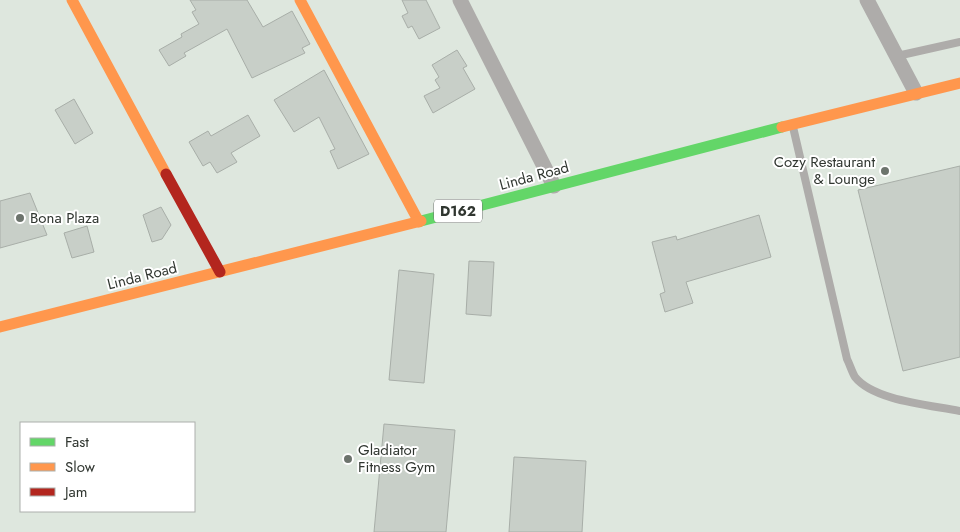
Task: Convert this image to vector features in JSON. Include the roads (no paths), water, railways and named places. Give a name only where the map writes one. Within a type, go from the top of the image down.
[{"type":"main road","points":[[72,0],[220,272]]},
{"type":"main road","points":[[300,0],[419,222]]},
{"type":"main road","name":"Linda Road","points":[[0,327],[419,222],[792,124],[960,83]]},
{"type":"street","points":[[460,0],[554,186]]},
{"type":"street","points":[[867,0],[916,93]]},
{"type":"lane","points":[[897,56],[960,42]]},
{"type":"lane","points":[[792,124],[847,359],[855,376],[865,387],[882,396],[960,410]]},
{"type":"place","name":"Cozy Restaurant & Lounge","points":[[885,171]]},
{"type":"place","name":"Bona Plaza","points":[[20,218]]},
{"type":"place","name":"Gladiator Fitness Gym","points":[[348,459]]}]
